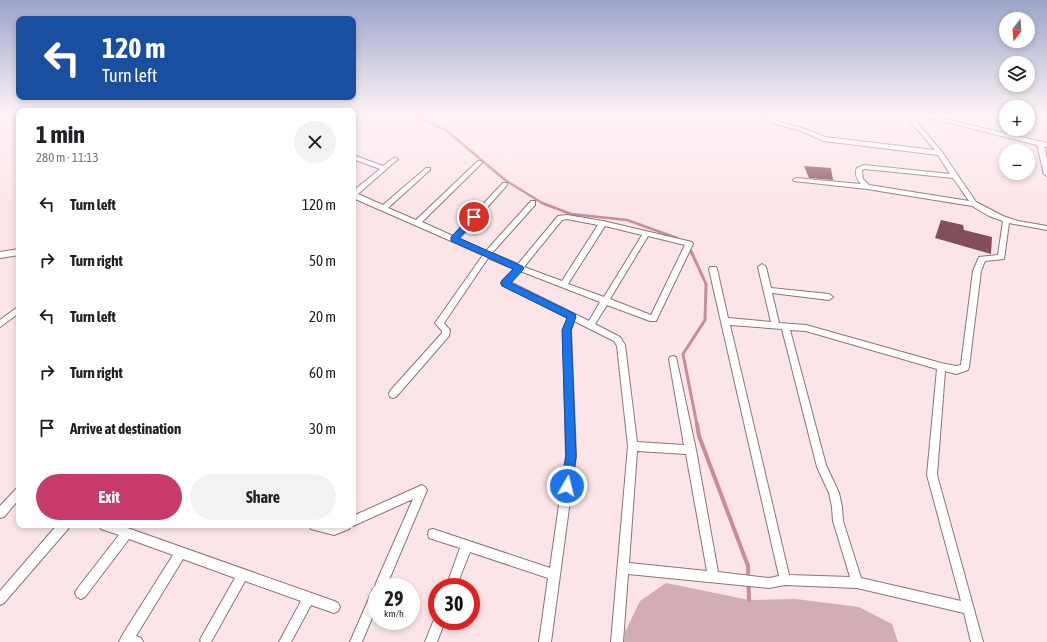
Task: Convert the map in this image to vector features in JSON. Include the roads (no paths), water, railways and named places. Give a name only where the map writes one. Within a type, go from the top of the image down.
[{"type":"street","points":[[873,145],[940,153]]},
{"type":"street","points":[[933,145],[940,153],[974,204],[1006,222],[1047,228]]},
{"type":"street","points":[[1040,145],[1047,174]]},
{"type":"street","points":[[356,158],[384,168]]},
{"type":"street","points":[[356,192],[395,159]]},
{"type":"street","points":[[417,223],[480,162]]},
{"type":"street","points":[[867,186],[862,182],[858,174],[859,169],[864,167],[955,176]]},
{"type":"street","points":[[384,208],[428,169]]},
{"type":"street","points":[[796,180],[867,186],[974,204]]},
{"type":"street","points":[[454,239],[505,184]]},
{"type":"street","points":[[356,196],[519,268],[652,319],[689,244],[645,235],[603,223],[567,217],[560,218],[519,268],[505,283],[617,339],[621,345],[633,446],[617,642]]},
{"type":"street","points":[[393,394],[446,334],[446,330],[439,322],[487,254],[533,203]]},
{"type":"street","points":[[726,321],[806,328],[941,367],[956,370],[965,367],[977,270],[982,259],[1001,257],[1006,222]]},
{"type":"street","points":[[563,285],[603,223]]},
{"type":"street","points":[[590,326],[645,235]]},
{"type":"street","points":[[0,254],[16,252]]},
{"type":"street","points":[[762,267],[767,290],[780,326],[822,467],[828,476],[838,513],[838,521],[857,583]]},
{"type":"street","points":[[713,269],[785,580]]},
{"type":"street","points":[[767,290],[829,297]]},
{"type":"street","points":[[0,324],[16,311]]},
{"type":"street","points":[[545,642],[571,456],[567,330],[572,317]]},
{"type":"street","points":[[673,360],[714,578]]},
{"type":"street","points":[[941,367],[932,475],[977,642]]},
{"type":"street","points":[[633,446],[691,450]]},
{"type":"street","points":[[356,521],[422,490],[384,578]]},
{"type":"street","points":[[0,513],[16,496]]},
{"type":"street","points":[[0,599],[61,528]]},
{"type":"street","points":[[113,528],[180,554],[197,557],[334,607]]},
{"type":"street","points":[[326,528],[334,530],[338,528]]},
{"type":"street","points":[[81,593],[127,533]]},
{"type":"street","points":[[433,534],[555,575]]},
{"type":"street","points":[[455,578],[467,546]]},
{"type":"street","points":[[130,641],[180,554]]},
{"type":"street","points":[[623,568],[769,583],[785,580],[857,583],[969,609]]},
{"type":"street","points":[[206,640],[243,575]]},
{"type":"street","points":[[285,642],[309,598]]},
{"type":"street","points":[[356,642],[368,614]]},
{"type":"street","points":[[431,642],[436,630]]},
{"type":"waterway","points":[[464,145],[505,180],[542,203],[571,214],[627,220],[677,238],[681,242]]},
{"type":"waterway","points":[[688,248],[691,252]]},
{"type":"waterway","points":[[691,251],[706,284],[705,320],[683,354],[697,425]]},
{"type":"waterway","points":[[697,424],[699,436],[748,566],[749,600]]}]
